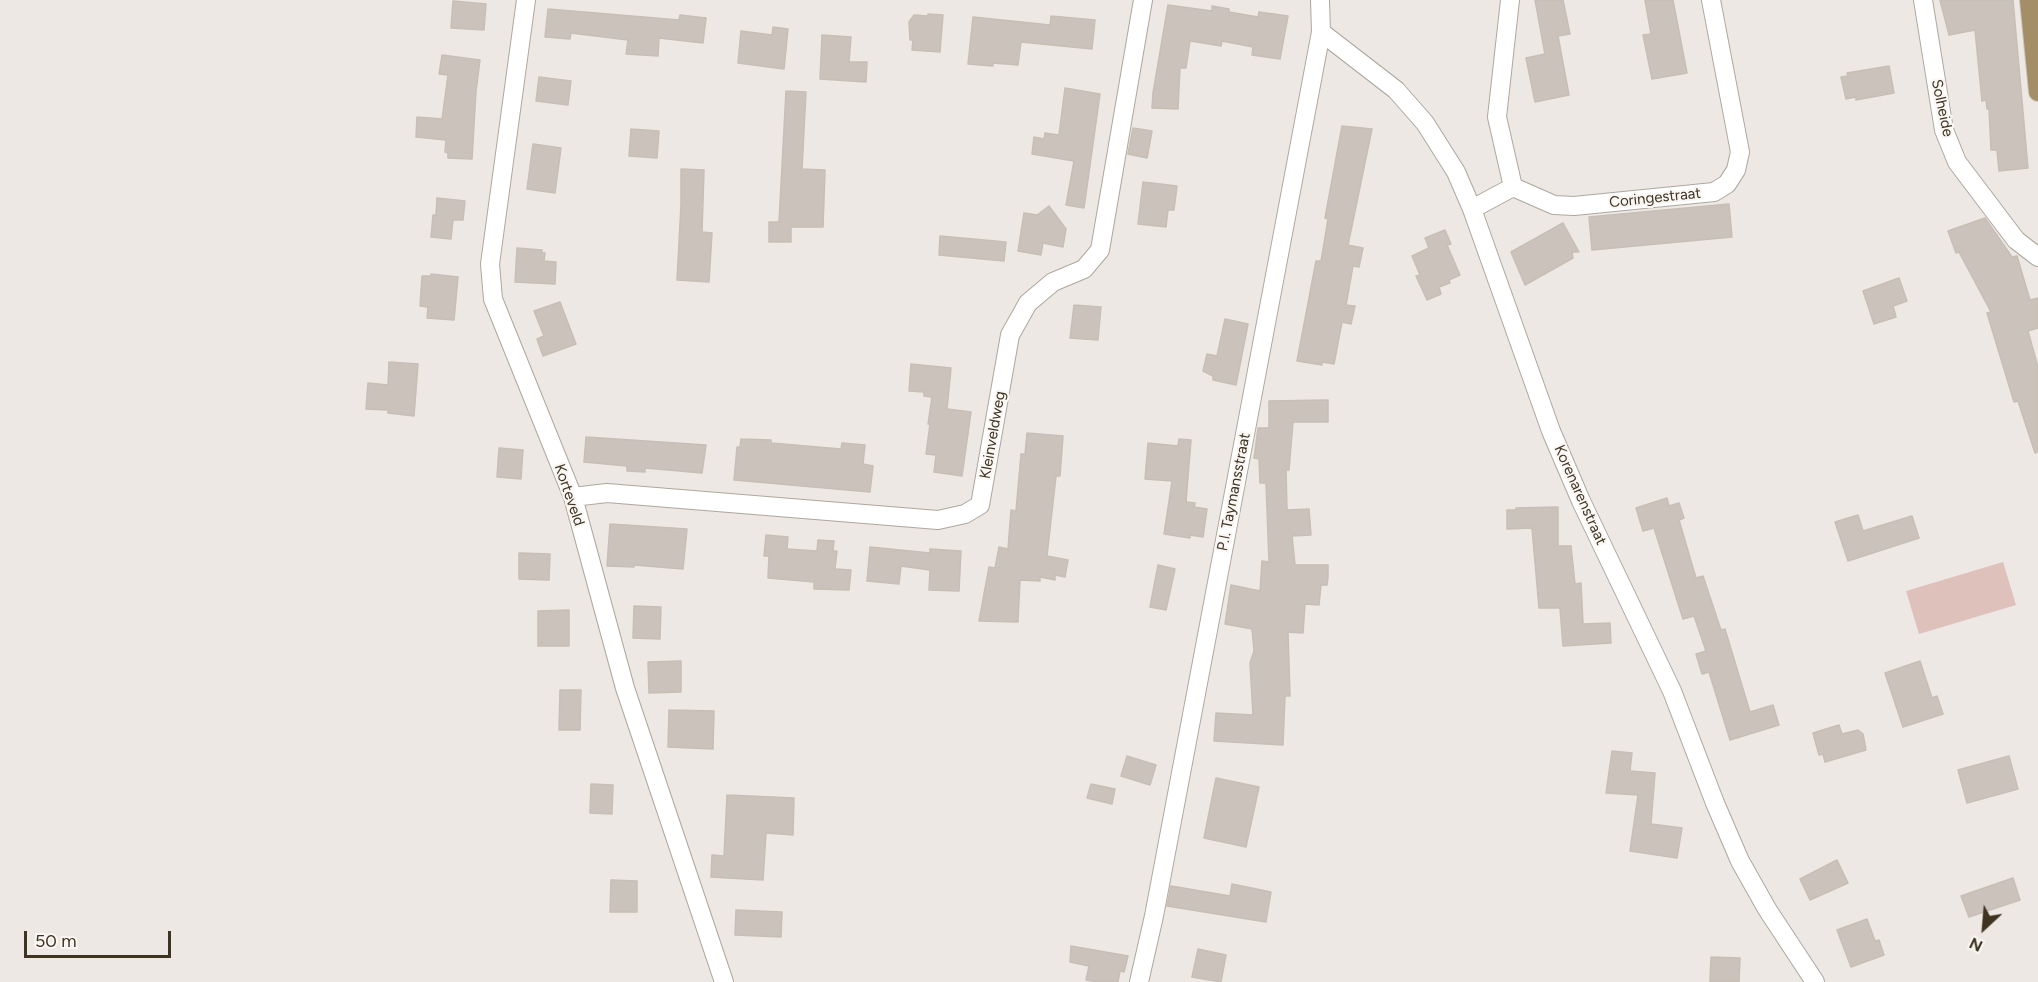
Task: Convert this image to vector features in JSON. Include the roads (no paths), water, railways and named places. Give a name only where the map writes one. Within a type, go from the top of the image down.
[{"type":"main road","points":[[2029,0],[2038,92]]},
{"type":"street","name":"Korteveld","points":[[526,0],[490,264],[493,299],[573,496],[626,688],[724,982]]},
{"type":"street","name":"Kleinveldweg","points":[[573,496],[607,492],[938,520],[965,514],[981,505],[1010,335],[1028,303],[1053,282],[1084,269],[1100,250],[1143,0]]},
{"type":"street","name":"P.I. Taymansstraat","points":[[1139,982],[1158,893],[1322,32],[1320,0]]},
{"type":"street","points":[[1472,209],[1513,187],[1497,117],[1510,0]]},
{"type":"street","name":"Coringestraat","points":[[1513,187],[1554,206],[1574,206],[1714,192],[1727,184],[1736,170],[1740,152],[1711,0]]},
{"type":"street","name":"Solheide","points":[[1923,0],[1944,130],[1957,162],[2016,240],[2038,256]]},
{"type":"street","name":"Korenarenstraat","points":[[1322,32],[1396,90],[1425,123],[1456,172],[1472,209],[1551,431],[1581,501],[1672,690],[1740,861],[1767,909],[1815,982]]}]
